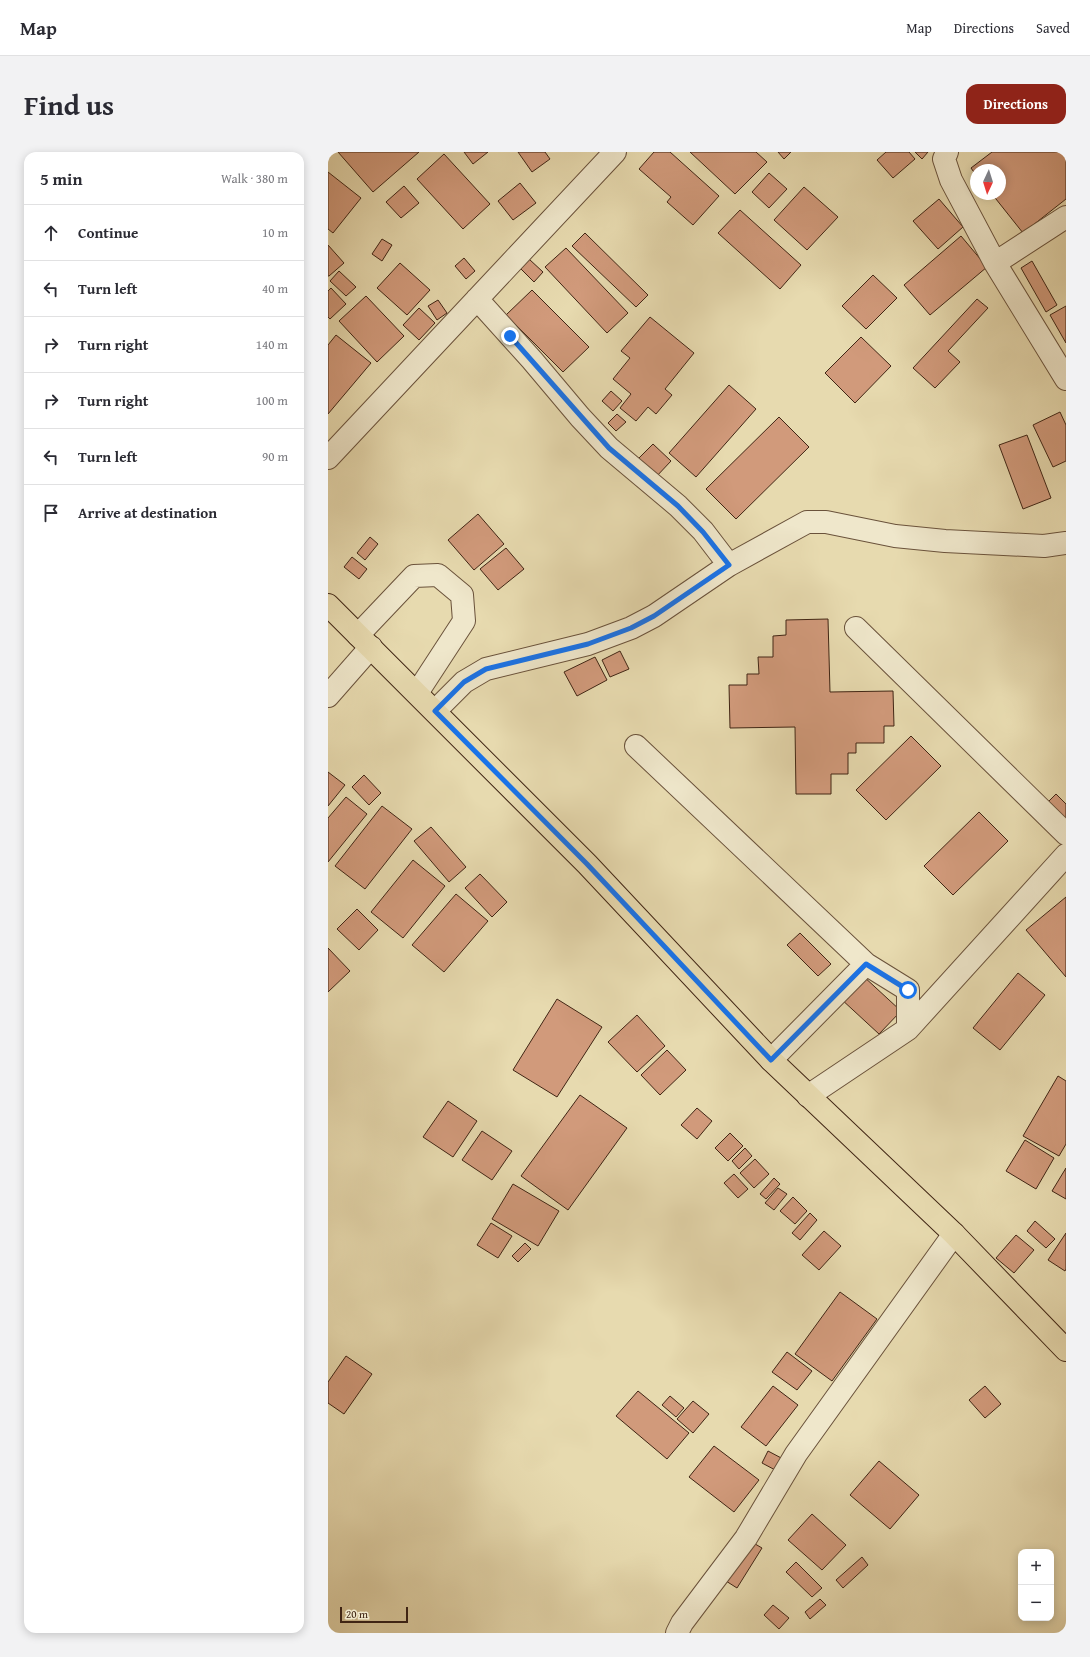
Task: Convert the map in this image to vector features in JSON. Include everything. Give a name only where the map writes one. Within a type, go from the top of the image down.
[{"type":"main road","points":[[328,605],[587,864],[771,1060],[954,1234],[1066,1350]]},
{"type":"street","points":[[328,458],[616,152]]},
{"type":"street","points":[[946,152],[944,159],[951,180],[995,263],[1066,378]]},
{"type":"street","points":[[995,263],[1066,217]]},
{"type":"street","points":[[477,299],[609,448],[678,506],[703,532],[729,565]]},
{"type":"street","points":[[435,711],[464,682],[486,669],[588,644],[631,628],[654,616],[729,565],[807,522],[826,522],[896,536],[945,540],[1044,546],[1066,543]]},
{"type":"street","points":[[328,696],[364,641],[414,576],[438,575],[462,595],[464,622],[417,693]]},
{"type":"street","points":[[856,628],[1066,834]]},
{"type":"street","points":[[636,746],[866,964],[908,990],[908,1030]]},
{"type":"street","points":[[808,1096],[908,1030],[1066,855]]},
{"type":"street","points":[[771,1060],[866,964]]},
{"type":"street","points":[[677,1633],[682,1623],[746,1538],[796,1454],[954,1234]]},
{"type":"building","points":[[338,152],[419,152],[373,192]]},
{"type":"building","points":[[464,152],[488,152],[473,164]]},
{"type":"building","points":[[518,152],[545,152],[550,159],[532,172]]},
{"type":"building","points":[[654,152],[670,152],[719,196],[693,225],[667,202],[671,197],[639,169]]},
{"type":"building","points":[[690,152],[756,152],[767,162],[735,194]]},
{"type":"building","points":[[778,152],[791,152],[784,159]]},
{"type":"building","points":[[886,152],[909,152],[915,159],[893,178],[877,160]]},
{"type":"building","points":[[915,152],[928,152],[922,159]]},
{"type":"building","points":[[992,152],[1066,152],[1066,199],[1023,233],[997,200],[1006,200],[1006,164],[976,164]]},
{"type":"building","points":[[444,154],[490,204],[463,229],[417,179]]},
{"type":"building","points":[[328,172],[361,198],[333,233],[328,229]]},
{"type":"building","points":[[769,173],[787,189],[769,208],[752,192]]},
{"type":"building","points":[[520,183],[536,203],[513,220],[498,201]]},
{"type":"building","points":[[404,186],[419,203],[401,218],[386,202]]},
{"type":"building","points":[[804,187],[838,217],[807,250],[774,220]]},
{"type":"building","points":[[939,199],[963,227],[938,249],[913,221]]},
{"type":"building","points":[[740,210],[801,265],[780,289],[718,233]]},
{"type":"building","points":[[585,233],[648,295],[636,307],[572,246]]},
{"type":"building","points":[[961,236],[987,267],[930,315],[904,285]]},
{"type":"building","points":[[382,239],[392,245],[382,261],[372,254]]},
{"type":"building","points":[[328,245],[344,263],[329,276],[328,276]]},
{"type":"building","points":[[566,248],[628,313],[607,333],[545,267]]},
{"type":"building","points":[[464,258],[475,271],[466,279],[455,266]]},
{"type":"building","points":[[529,259],[543,272],[534,282],[520,268]]},
{"type":"building","points":[[1032,261],[1057,305],[1046,312],[1021,268]]},
{"type":"building","points":[[400,263],[430,290],[407,315],[377,288]]},
{"type":"building","points":[[339,271],[356,287],[346,296],[330,281]]},
{"type":"building","points":[[873,275],[897,298],[866,329],[842,306]]},
{"type":"building","points":[[331,288],[346,304],[330,319],[328,317],[328,291]]},
{"type":"building","points":[[532,290],[589,347],[563,372],[506,315]]},
{"type":"building","points":[[366,296],[404,336],[377,362],[339,321]]},
{"type":"building","points":[[977,299],[988,308],[948,351],[960,362],[935,388],[913,368]]},
{"type":"building","points":[[438,300],[447,313],[437,320],[428,306]]},
{"type":"building","points":[[1066,306],[1066,343],[1050,315]]},
{"type":"building","points":[[419,308],[435,323],[419,340],[403,325]]},
{"type":"building","points":[[650,317],[694,353],[665,389],[672,395],[656,414],[648,407],[636,421],[620,408],[631,394],[613,379],[630,358],[621,351]]},
{"type":"building","points":[[336,335],[371,363],[328,414],[328,345]]},
{"type":"building","points":[[861,337],[891,366],[855,403],[825,373]]},
{"type":"building","points":[[729,385],[756,409],[696,477],[669,453]]},
{"type":"building","points":[[611,391],[622,401],[613,411],[602,401]]},
{"type":"building","points":[[1060,412],[1066,425],[1066,461],[1053,467],[1033,425]]},
{"type":"building","points":[[617,414],[626,422],[616,431],[608,423]]},
{"type":"building","points":[[779,417],[809,447],[736,519],[706,489]]},
{"type":"building","points":[[1027,435],[1051,498],[1023,509],[999,445]]},
{"type":"building","points":[[653,444],[671,461],[655,478],[636,461]]},
{"type":"building","points":[[478,514],[504,544],[474,570],[448,540]]},
{"type":"building","points":[[370,537],[378,544],[365,560],[357,553]]},
{"type":"building","points":[[506,548],[524,569],[498,590],[480,569]]},
{"type":"building","points":[[352,557],[367,569],[359,579],[344,567]]},
{"type":"building","points":[[828,619],[830,692],[893,691],[894,726],[884,726],[884,743],[856,743],[856,753],[848,753],[848,774],[831,774],[831,794],[796,794],[795,727],[730,728],[729,685],[747,685],[747,674],[759,674],[758,657],[773,657],[773,636],[786,635],[786,620]]},
{"type":"building","points":[[620,651],[629,669],[610,677],[602,660]]},
{"type":"building","points":[[595,657],[607,680],[577,696],[564,672]]},
{"type":"building","points":[[911,736],[941,766],[886,820],[856,790]]},
{"type":"building","points":[[328,772],[345,785],[328,806]]},
{"type":"building","points":[[364,775],[381,793],[369,805],[352,787]]},
{"type":"building","points":[[1056,794],[1066,804],[1066,821],[1046,804]]},
{"type":"building","points":[[346,797],[367,814],[328,862],[328,818]]},
{"type":"building","points":[[382,806],[412,829],[365,889],[335,866]]},
{"type":"building","points":[[979,812],[1008,841],[953,895],[924,866]]},
{"type":"building","points":[[431,827],[466,867],[449,882],[414,841]]},
{"type":"building","points":[[413,860],[445,886],[403,938],[371,912]]},
{"type":"building","points":[[480,874],[507,902],[492,917],[465,888]]},
{"type":"building","points":[[456,894],[488,921],[444,972],[412,945]]},
{"type":"building","points":[[1066,897],[1066,977],[1026,930]]},
{"type":"building","points":[[357,909],[378,930],[359,950],[337,929]]},
{"type":"building","points":[[800,933],[831,964],[818,976],[787,945]]},
{"type":"building","points":[[328,948],[350,971],[328,992]]},
{"type":"building","points":[[1018,973],[1045,995],[1000,1050],[973,1028]]},
{"type":"building","points":[[862,975],[901,1011],[879,1034],[840,998]]},
{"type":"building","points":[[557,999],[602,1027],[557,1097],[513,1070]]},
{"type":"building","points":[[637,1015],[665,1046],[637,1072],[608,1042]]},
{"type":"building","points":[[667,1050],[686,1070],[660,1095],[641,1075]]},
{"type":"building","points":[[1058,1076],[1066,1081],[1066,1144],[1059,1156],[1023,1136]]},
{"type":"building","points":[[580,1095],[627,1128],[568,1210],[521,1176]]},
{"type":"building","points":[[448,1101],[477,1121],[453,1157],[423,1137]]},
{"type":"building","points":[[697,1108],[712,1121],[697,1139],[681,1125]]},
{"type":"building","points":[[482,1131],[512,1151],[492,1180],[462,1160]]},
{"type":"building","points":[[730,1133],[743,1146],[728,1161],[715,1148]]},
{"type":"building","points":[[1025,1140],[1054,1158],[1036,1189],[1006,1171]]},
{"type":"building","points":[[745,1148],[752,1156],[739,1169],[732,1161]]},
{"type":"building","points":[[755,1159],[769,1174],[754,1188],[740,1173]]},
{"type":"building","points":[[1066,1168],[1066,1199],[1052,1191]]},
{"type":"building","points":[[734,1174],[748,1189],[738,1198],[724,1183]]},
{"type":"building","points":[[774,1178],[780,1184],[766,1199],[760,1194]]},
{"type":"building","points":[[513,1184],[559,1211],[538,1246],[492,1219]]},
{"type":"building","points":[[778,1188],[787,1194],[774,1210],[765,1203]]},
{"type":"building","points":[[793,1197],[807,1211],[795,1224],[780,1211]]},
{"type":"building","points":[[810,1213],[817,1220],[800,1240],[792,1233]]},
{"type":"building","points":[[1035,1221],[1055,1239],[1046,1248],[1027,1231]]},
{"type":"building","points":[[491,1223],[512,1236],[498,1258],[477,1245]]},
{"type":"building","points":[[824,1231],[841,1246],[819,1270],[802,1255]]},
{"type":"building","points":[[1066,1233],[1066,1269],[1065,1271],[1048,1260]]},
{"type":"building","points":[[1016,1235],[1034,1250],[1014,1273],[996,1258]]},
{"type":"building","points":[[525,1243],[531,1249],[518,1262],[512,1256]]},
{"type":"building","points":[[840,1292],[877,1319],[832,1381],[795,1354]]},
{"type":"building","points":[[787,1352],[812,1371],[797,1390],[772,1372]]},
{"type":"building","points":[[346,1356],[372,1374],[344,1414],[328,1403],[328,1382]]},
{"type":"building","points":[[773,1386],[798,1405],[766,1446],[741,1427]]},
{"type":"building","points":[[985,1386],[1001,1404],[985,1418],[969,1400]]},
{"type":"building","points":[[638,1391],[689,1433],[667,1459],[616,1416]]},
{"type":"building","points":[[670,1396],[684,1408],[676,1417],[662,1405]]},
{"type":"building","points":[[693,1401],[709,1414],[693,1433],[677,1419]]},
{"type":"building","points":[[714,1446],[759,1480],[734,1512],[689,1477]]},
{"type":"building","points":[[768,1451],[785,1460],[779,1472],[762,1463]]},
{"type":"building","points":[[879,1461],[919,1495],[890,1529],[850,1495]]},
{"type":"building","points":[[812,1514],[846,1545],[822,1570],[788,1540]]},
{"type":"building","points":[[750,1541],[762,1548],[737,1588],[726,1581]]},
{"type":"building","points":[[862,1557],[868,1565],[843,1588],[836,1580]]},
{"type":"building","points":[[796,1562],[822,1588],[812,1597],[786,1572]]},
{"type":"building","points":[[820,1599],[826,1605],[810,1619],[805,1612]]},
{"type":"building","points":[[773,1605],[789,1618],[779,1629],[764,1615]]},
{"type":"route","points":[[510,336],[609,448],[678,506],[703,532],[729,565],[654,616],[631,628],[588,644],[486,669],[464,682],[435,711],[587,864],[771,1060],[866,964],[908,990]]}]
